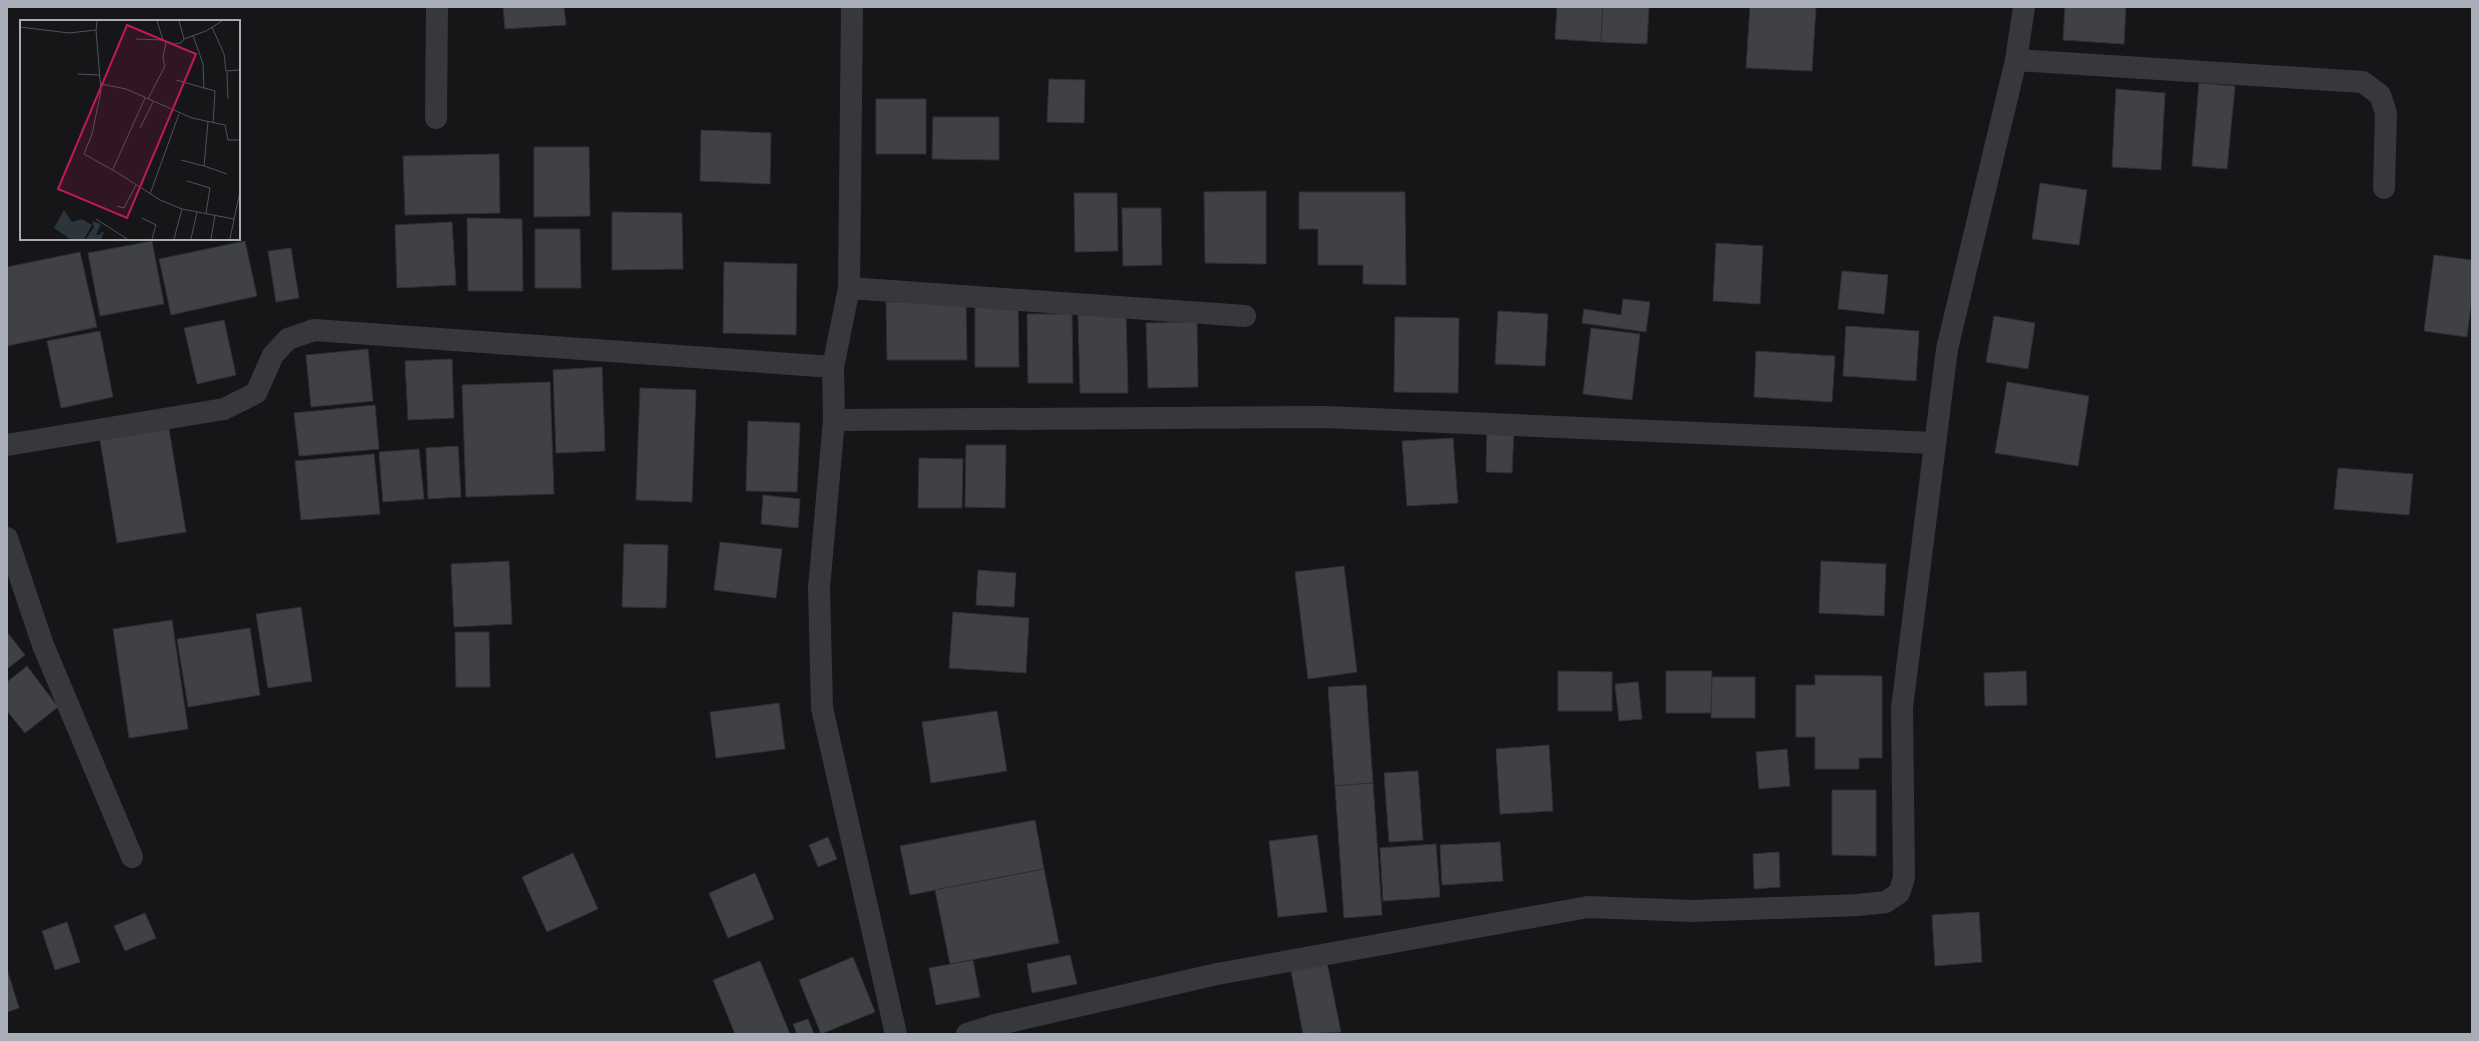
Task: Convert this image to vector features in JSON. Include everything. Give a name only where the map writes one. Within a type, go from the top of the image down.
[{"type":"street","points":[[436,118],[437,7]]},
{"type":"street","points":[[852,7],[849,288],[833,367],[834,420],[819,588],[822,708],[896,1034]]},
{"type":"street","points":[[967,1034],[995,1025],[1217,974],[1588,908],[1694,911],[1858,905],[1886,902],[1899,893],[1904,878],[1902,708],[1934,443],[1947,349],[2016,60],[2024,7]]},
{"type":"street","points":[[2016,60],[2363,82],[2380,96],[2386,113],[2384,188]]},
{"type":"street","points":[[849,288],[1246,316]]},
{"type":"street","points":[[7,445],[224,408],[256,393],[273,355],[288,339],[314,330],[833,367]]},
{"type":"street","points":[[834,420],[1324,417],[1934,443]]},
{"type":"street","points":[[7,538],[43,645],[132,857]]},
{"type":"building","points":[[503,7],[564,7],[566,25],[505,29]]},
{"type":"building","points":[[1557,7],[1603,7],[1601,42],[1555,39]]},
{"type":"building","points":[[1603,7],[1649,7],[1647,44],[1601,42]]},
{"type":"building","points":[[1750,7],[1816,7],[1812,71],[1746,68]]},
{"type":"building","points":[[2065,7],[2126,7],[2124,44],[2063,40]]},
{"type":"building","points":[[1049,79],[1085,80],[1084,123],[1047,122]]},
{"type":"building","points":[[2199,83],[2235,86],[2227,169],[2192,166]]},
{"type":"building","points":[[2116,89],[2165,93],[2161,170],[2112,167]]},
{"type":"building","points":[[876,99],[926,99],[926,154],[876,154]]},
{"type":"building","points":[[933,117],[999,117],[999,160],[932,159]]},
{"type":"building","points":[[701,130],[771,133],[770,184],[700,181]]},
{"type":"building","points":[[534,147],[589,147],[590,216],[534,217]]},
{"type":"building","points":[[499,154],[500,213],[405,215],[403,156]]},
{"type":"building","points":[[2040,183],[2087,190],[2079,245],[2032,239]]},
{"type":"building","points":[[1266,191],[1266,264],[1205,263],[1204,192]]},
{"type":"building","points":[[1299,192],[1405,192],[1406,285],[1363,284],[1363,265],[1318,265],[1318,229],[1299,229]]},
{"type":"building","points":[[1074,193],[1117,193],[1118,251],[1075,252]]},
{"type":"building","points":[[1122,208],[1161,208],[1162,265],[1123,266]]},
{"type":"building","points":[[612,212],[682,213],[683,269],[612,270]]},
{"type":"building","points":[[467,218],[522,219],[523,291],[468,291]]},
{"type":"building","points":[[452,222],[456,285],[397,288],[395,225]]},
{"type":"building","points":[[535,229],[580,229],[581,288],[535,288]]},
{"type":"building","points":[[152,241],[164,304],[100,316],[88,253]]},
{"type":"building","points":[[245,241],[257,296],[171,315],[159,259]]},
{"type":"building","points":[[1716,243],[1763,246],[1760,304],[1713,301]]},
{"type":"building","points":[[291,248],[299,298],[276,302],[268,251]]},
{"type":"building","points":[[80,252],[97,327],[7,346],[7,267]]},
{"type":"building","points":[[2434,255],[2472,260],[2472,296],[2467,337],[2424,331]]},
{"type":"building","points":[[724,262],[797,264],[796,335],[723,333]]},
{"type":"building","points":[[1842,271],[1888,275],[1884,314],[1838,309]]},
{"type":"building","points":[[1623,299],[1650,302],[1646,332],[1582,323],[1584,309],[1621,315]]},
{"type":"building","points":[[886,302],[966,302],[967,360],[887,360]]},
{"type":"building","points":[[1018,302],[1019,367],[975,367],[975,303]]},
{"type":"building","points":[[1498,311],[1548,314],[1545,366],[1495,364]]},
{"type":"building","points":[[1027,314],[1072,314],[1073,383],[1028,383]]},
{"type":"building","points":[[1126,314],[1128,393],[1080,393],[1078,315]]},
{"type":"building","points":[[1994,316],[2035,323],[2028,369],[1986,362]]},
{"type":"building","points":[[1395,317],[1459,318],[1458,393],[1394,392]]},
{"type":"building","points":[[224,320],[236,375],[197,384],[184,328]]},
{"type":"building","points":[[1197,322],[1198,387],[1148,388],[1146,323]]},
{"type":"building","points":[[1846,326],[1919,331],[1916,381],[1843,376]]},
{"type":"building","points":[[1591,328],[1640,334],[1632,400],[1583,394]]},
{"type":"building","points":[[100,331],[113,397],[61,408],[47,341]]},
{"type":"building","points":[[368,349],[373,401],[311,407],[306,355]]},
{"type":"building","points":[[1756,351],[1835,356],[1832,402],[1754,397]]},
{"type":"building","points":[[452,359],[454,418],[408,420],[405,361]]},
{"type":"building","points":[[602,367],[605,451],[556,453],[553,370]]},
{"type":"building","points":[[550,382],[554,494],[466,497],[462,385]]},
{"type":"building","points":[[2007,382],[2089,396],[2078,466],[1995,453]]},
{"type":"building","points":[[640,388],[696,390],[692,502],[636,500]]},
{"type":"building","points":[[375,405],[379,449],[299,456],[294,413]]},
{"type":"building","points":[[748,421],[800,423],[797,492],[746,491]]},
{"type":"building","points":[[169,429],[186,532],[117,543],[100,440]]},
{"type":"building","points":[[1487,429],[1514,430],[1512,473],[1486,472]]},
{"type":"building","points":[[1453,438],[1458,503],[1407,506],[1402,441]]},
{"type":"building","points":[[966,445],[1006,445],[1005,508],[965,507]]},
{"type":"building","points":[[458,446],[461,497],[428,499],[426,448]]},
{"type":"building","points":[[419,449],[424,499],[383,502],[379,452]]},
{"type":"building","points":[[374,454],[380,514],[301,520],[295,461]]},
{"type":"building","points":[[919,458],[963,459],[962,508],[918,508]]},
{"type":"building","points":[[2338,468],[2413,474],[2409,515],[2334,509]]},
{"type":"building","points":[[763,495],[800,499],[798,528],[761,524]]},
{"type":"building","points":[[720,542],[782,549],[776,598],[714,590]]},
{"type":"building","points":[[624,544],[668,545],[666,608],[622,607]]},
{"type":"building","points":[[509,561],[512,624],[454,627],[451,564]]},
{"type":"building","points":[[1821,561],[1886,564],[1884,616],[1819,613]]},
{"type":"building","points":[[1344,566],[1357,672],[1308,679],[1295,572]]},
{"type":"building","points":[[978,570],[1016,573],[1014,607],[976,605]]},
{"type":"building","points":[[301,607],[312,681],[268,688],[256,614]]},
{"type":"building","points":[[953,612],[1029,618],[1026,673],[949,668]]},
{"type":"building","points":[[172,620],[188,729],[129,738],[113,629]]},
{"type":"building","points":[[250,628],[260,695],[188,707],[177,639]]},
{"type":"building","points":[[7,632],[25,655],[7,669]]},
{"type":"building","points":[[455,632],[489,632],[490,687],[456,687]]},
{"type":"building","points":[[27,666],[58,707],[25,733],[7,711],[7,682]]},
{"type":"building","points":[[1558,671],[1612,672],[1612,711],[1558,711]]},
{"type":"building","points":[[1666,671],[1712,671],[1711,713],[1666,713]]},
{"type":"building","points":[[2026,671],[2027,705],[1985,706],[1984,673]]},
{"type":"building","points":[[1815,675],[1882,676],[1882,758],[1859,758],[1859,769],[1815,769],[1815,737],[1796,737],[1796,685],[1815,685]]},
{"type":"building","points":[[1712,677],[1755,677],[1755,718],[1711,718]]},
{"type":"building","points":[[1638,682],[1642,719],[1619,721],[1615,684]]},
{"type":"building","points":[[1366,685],[1373,783],[1335,786],[1328,687]]},
{"type":"building","points":[[779,703],[785,749],[716,758],[710,712]]},
{"type":"building","points":[[997,711],[1007,771],[931,783],[922,722]]},
{"type":"building","points":[[1549,745],[1553,811],[1500,814],[1496,749]]},
{"type":"building","points":[[1787,749],[1790,786],[1759,789],[1756,752]]},
{"type":"building","points":[[1418,771],[1423,840],[1389,842],[1384,773]]},
{"type":"building","points":[[1373,783],[1382,915],[1344,918],[1335,786]]},
{"type":"building","points":[[1832,790],[1876,790],[1876,856],[1832,855]]},
{"type":"building","points":[[1035,820],[1044,869],[910,895],[900,846]]},
{"type":"building","points":[[1317,835],[1327,912],[1278,917],[1269,841]]},
{"type":"building","points":[[828,837],[837,859],[818,867],[809,845]]},
{"type":"building","points":[[1500,842],[1503,881],[1442,885],[1440,845]]},
{"type":"building","points":[[1436,844],[1440,897],[1383,901],[1380,848]]},
{"type":"building","points":[[1779,852],[1780,887],[1754,889],[1753,854]]},
{"type":"building","points":[[573,853],[598,909],[547,932],[522,877]]},
{"type":"building","points":[[1044,869],[1059,943],[950,964],[935,890]]},
{"type":"building","points":[[755,873],[774,919],[728,938],[709,893]]},
{"type":"building","points":[[1979,912],[1982,962],[1935,966],[1932,915]]},
{"type":"building","points":[[145,913],[156,938],[125,951],[114,926]]},
{"type":"building","points":[[67,922],[80,962],[55,970],[42,931]]},
{"type":"building","points":[[1070,955],[1077,984],[1032,993],[1027,964]]},
{"type":"building","points":[[853,957],[875,1012],[821,1034],[799,980]]},
{"type":"building","points":[[973,960],[980,997],[936,1005],[929,968]]},
{"type":"building","points":[[760,961],[790,1034],[735,1034],[713,980]]},
{"type":"building","points":[[1327,963],[1341,1032],[1303,1034],[1291,971]]},
{"type":"building","points":[[7,969],[19,1008],[7,1012]]},
{"type":"building","points":[[808,1019],[814,1034],[797,1034],[793,1024]]}]
